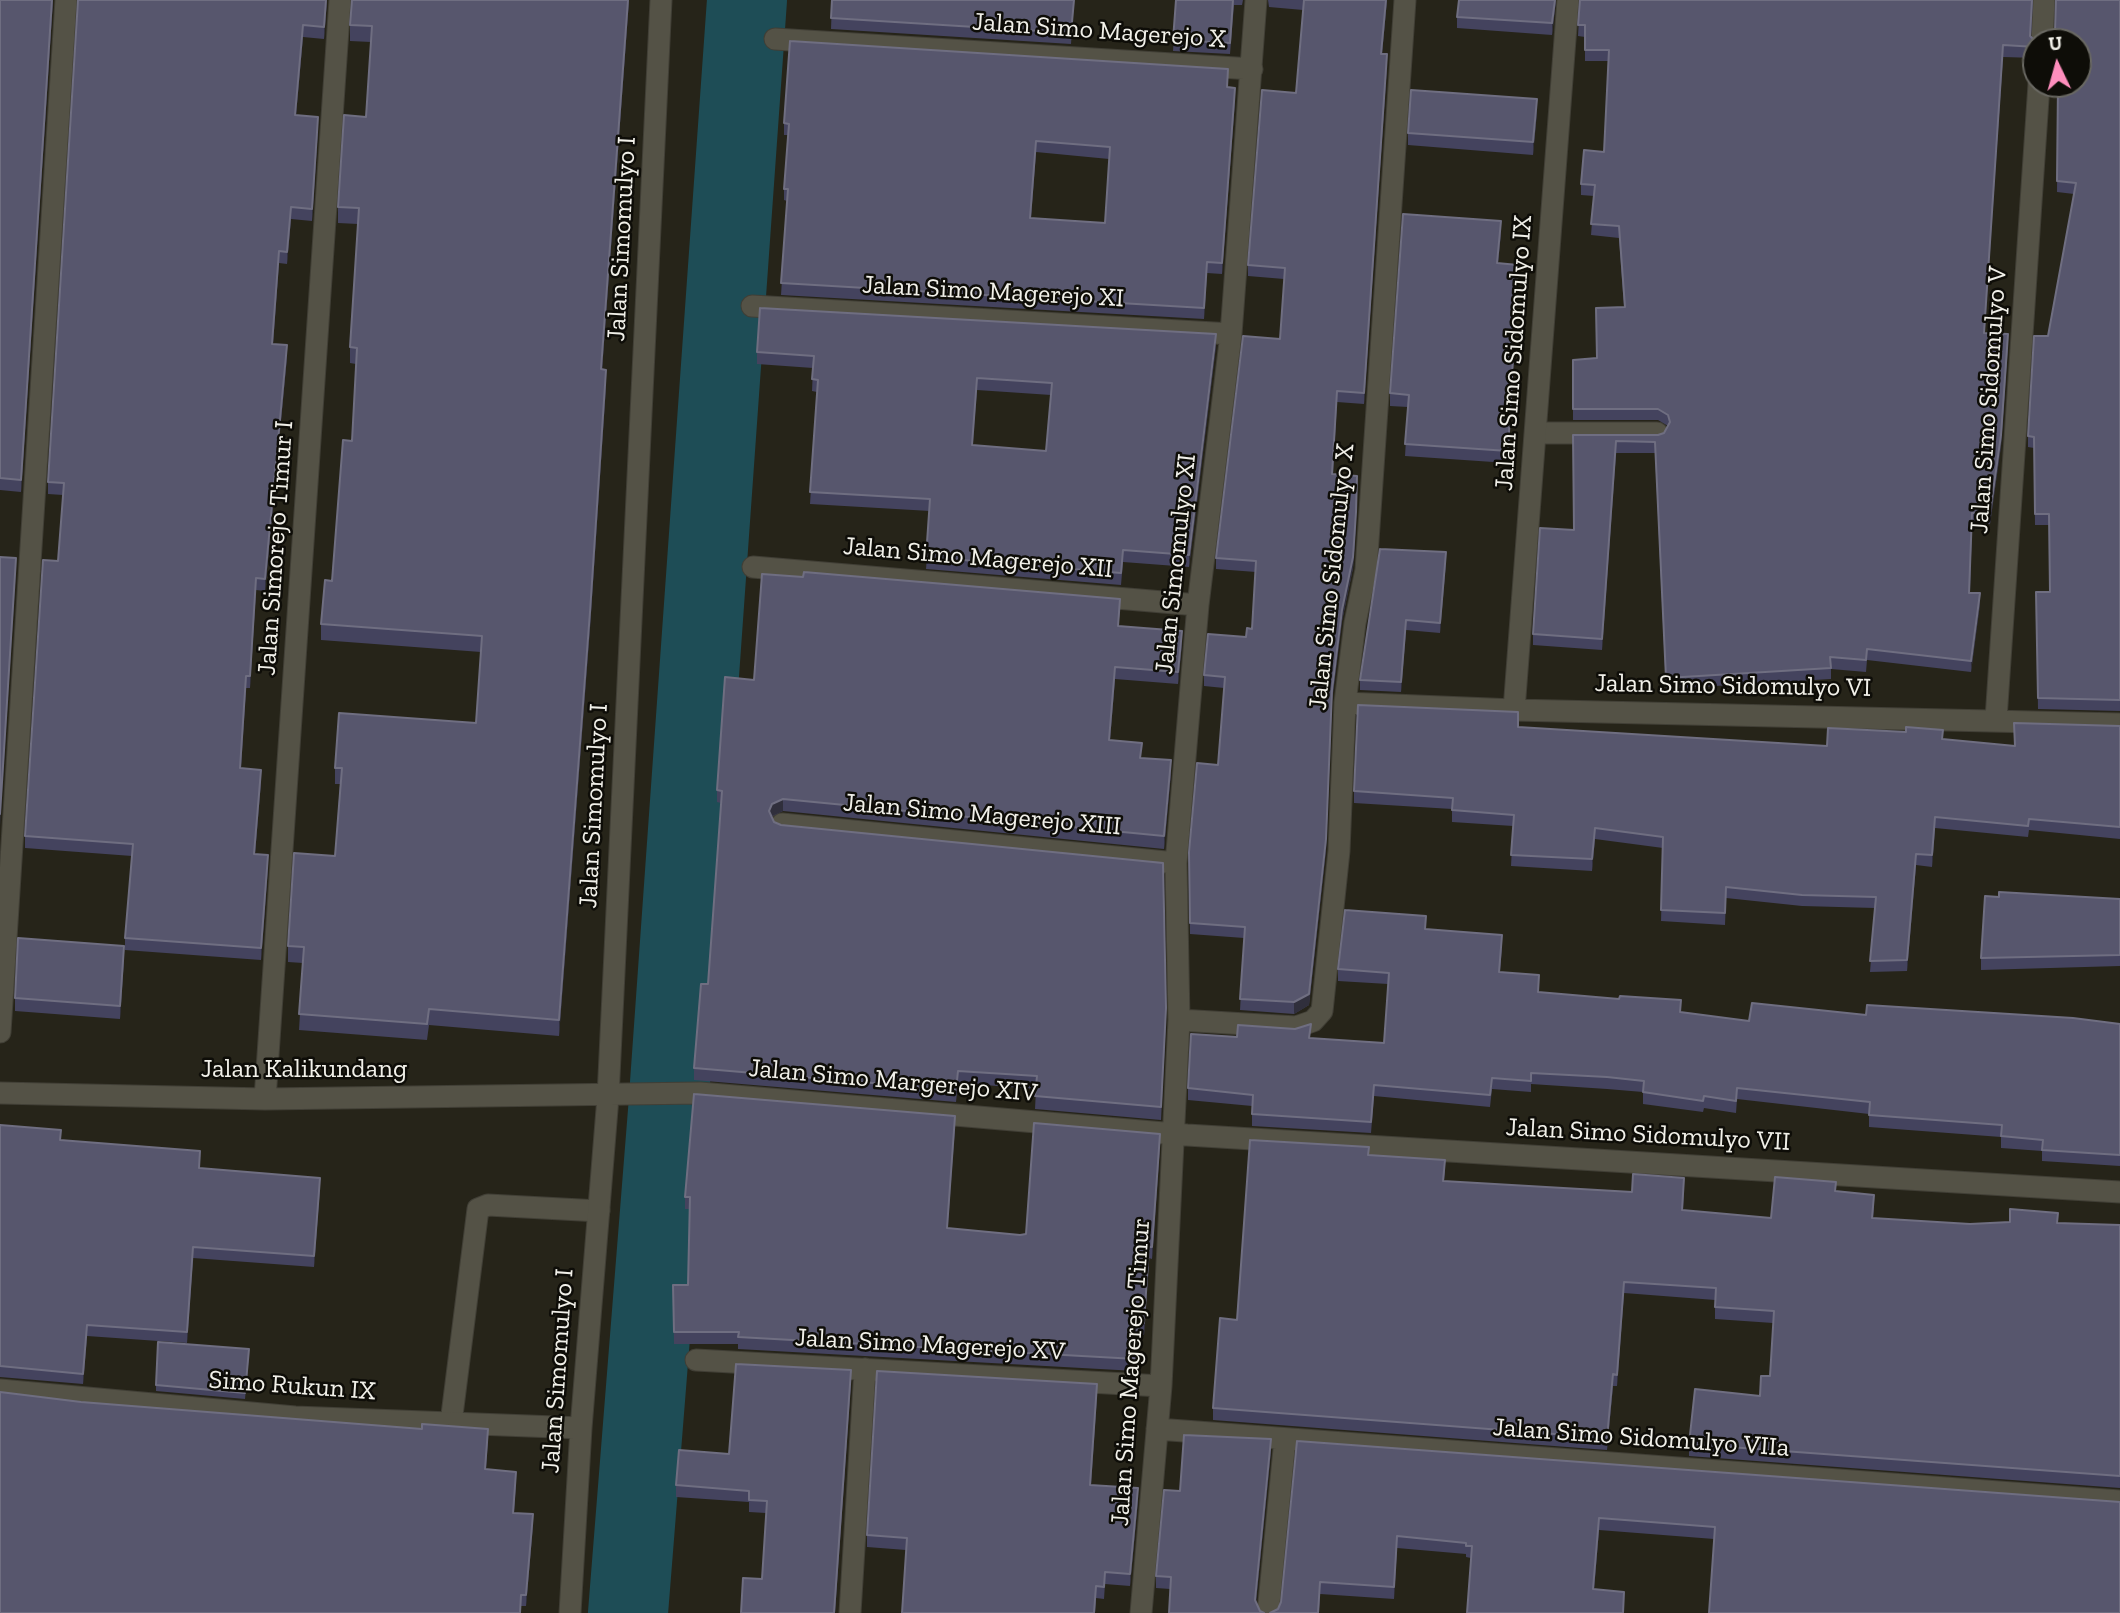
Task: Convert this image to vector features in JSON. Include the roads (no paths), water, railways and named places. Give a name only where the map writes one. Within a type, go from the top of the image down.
[{"type":"street","points":[[0,1032],[66,0]]},
{"type":"street","name":"Jalan Simorejo Timur I","points":[[265,1100],[340,0]]},
{"type":"street","name":"Jalan Simomulyo I","points":[[570,1613],[581,1428],[608,1097],[661,0]]},
{"type":"street","name":"Jalan Simomulyo XI","points":[[1173,1134],[1179,1020],[1176,863],[1198,605],[1231,334],[1256,0]]},
{"type":"street","name":"Jalan Simo Sidomulyo X","points":[[1179,1020],[1296,1027],[1313,1021],[1322,1011],[1339,851],[1345,702],[1355,623],[1366,570],[1405,0]]},
{"type":"street","name":"Jalan Simo Sidomulyo IX","points":[[1514,710],[1568,0]]},
{"type":"street","points":[[2043,28],[2045,0]]},
{"type":"street","name":"Jalan Simo Magerejo X","points":[[775,39],[1252,69]]},
{"type":"street","name":"Jalan Simo Sidomulyo V","points":[[1996,719],[2038,98]]},
{"type":"street","name":"Jalan Simo Magerejo XI","points":[[752,306],[1231,334]]},
{"type":"street","points":[[1536,433],[1657,433]]},
{"type":"street","name":"Jalan Simo Magerejo XII","points":[[753,567],[1198,605]]},
{"type":"street","name":"Jalan Simo Sidomulyo VI","points":[[1345,702],[1514,710],[1996,719],[2120,724]]},
{"type":"street","name":"Jalan Simo Magerejo XIII","points":[[782,824],[1176,863]]},
{"type":"street","name":"Jalan Kalikundang","points":[[0,1093],[265,1100],[608,1097]]},
{"type":"street","name":"Jalan Simo Margerejo XIV","points":[[608,1097],[685,1093],[1173,1134]]},
{"type":"street","name":"Jalan Simo Sidomulyo VII","points":[[1173,1134],[2120,1192]]},
{"type":"street","name":"Jalan Simo Magerejo Timur","points":[[1141,1613],[1161,1386],[1173,1134]]},
{"type":"street","points":[[452,1423],[478,1209],[488,1205],[599,1211]]},
{"type":"street","name":"Jalan Simo Magerejo XV","points":[[696,1360],[1161,1386]]},
{"type":"street","points":[[850,1613],[865,1369]]},
{"type":"street","name":"Simo Rukun IX","points":[[0,1390],[295,1417],[581,1428]]},
{"type":"street","name":"Jalan Simo Sidomulyo VIIa","points":[[1157,1430],[2120,1502]]},
{"type":"street","points":[[1268,1613],[1285,1439]]},
{"type":"waterway","points":[[628,1613],[668,1111],[747,0]]}]
